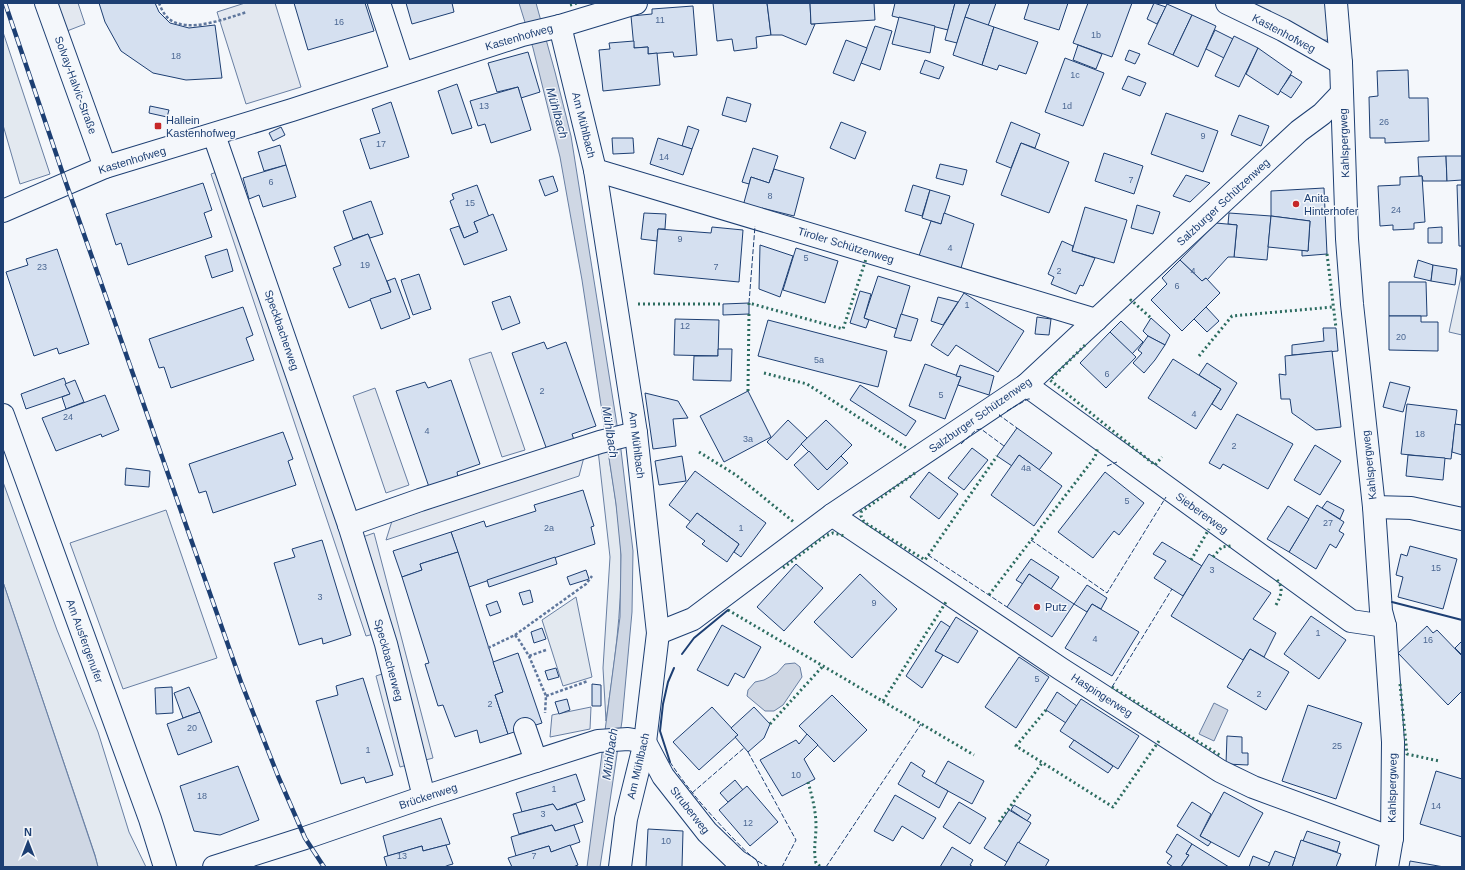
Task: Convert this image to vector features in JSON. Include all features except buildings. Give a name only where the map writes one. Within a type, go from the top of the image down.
[{"type":"street","name":"Solvay-Halvic-Straße","points":[[46,3],[105,167]]},
{"type":"street","points":[[379,3],[402,73]]},
{"type":"street","name":"Kastenhofweg","points":[[3,211],[105,167],[214,135],[522,35],[636,3]]},
{"type":"street","name":"Kastenhofweg","points":[[1227,3],[1283,30],[1341,64]]},
{"type":"street","name":"Kahlspergweg","points":[[1336,3],[1341,64],[1347,239],[1352,304],[1374,507],[1381,611],[1385,626],[1393,742],[1392,838],[1387,867]]},
{"type":"street","name":"Am Mühlbach","points":[[552,27],[595,170],[629,434],[658,633],[637,741],[620,867]]},
{"type":"street","name":"Salzburger Schützenweg","points":[[658,633],[693,619],[832,515],[1026,385],[1299,131],[1322,114],[1342,93]]},
{"type":"street","name":"Speckbacherweg","points":[[214,135],[349,525],[386,644],[424,797]]},
{"type":"street","name":"Tiroler Schützenweg","points":[[595,170],[1096,320]]},
{"type":"street","name":"Siebererweg","points":[[1026,385],[1351,622],[1385,626]]},
{"type":"street","name":"Am Ausfergenufer","points":[[3,415],[150,819],[165,867]]},
{"type":"street","points":[[349,525],[420,500],[629,434]]},
{"type":"street","points":[[1374,507],[1411,508],[1462,519]]},
{"type":"street","name":"Haspingerweg","points":[[832,515],[1061,669],[1220,771],[1259,789],[1392,838]]},
{"type":"street","points":[[535,724],[536,761]]},
{"type":"street","name":"Brückenweg","points":[[214,867],[598,741],[637,741]]},
{"type":"street","name":"Struberweg","points":[[637,741],[707,832],[737,861],[747,867]]},
{"type":"path","points":[[159,3],[163,12],[169,19],[190,26],[214,22],[247,12]]},
{"type":"path","points":[[488,648],[515,636],[586,584],[592,576]]},
{"type":"path","points":[[515,636],[520,640],[529,656],[546,696],[535,724]]},
{"type":"path","points":[[529,656],[546,650]]},
{"type":"path","points":[[546,696],[588,681]]},
{"type":"shaded area","points":[[57,3],[78,3],[85,24],[67,31]]},
{"type":"shaded area","points":[[245,3],[275,3],[301,87],[246,104],[217,12]]},
{"type":"shaded area","points":[[1243,3],[1328,3],[1333,40],[1314,40]]},
{"type":"shaded area","points":[[3,32],[50,174],[20,184],[3,125]]},
{"type":"shaded area","points":[[226,169],[354,540],[374,533],[433,758],[400,767],[376,676],[393,670],[382,632],[366,636],[211,174]]},
{"type":"shaded area","points":[[1462,272],[1462,335],[1449,332]]},
{"type":"shaded area","points":[[491,352],[525,450],[502,457],[469,359]]},
{"type":"shaded area","points":[[375,388],[409,485],[386,493],[353,396]]},
{"type":"shaded area","points":[[598,450],[608,450],[618,516],[621,556],[619,618],[606,721],[603,668],[610,557]]},
{"type":"shaded area","points":[[584,457],[579,476],[386,540],[392,521]]},
{"type":"shaded area","points":[[3,482],[57,630],[98,732],[129,832],[146,867],[98,867],[3,582]]},
{"type":"shaded area","points":[[166,510],[217,658],[123,689],[70,543]]},
{"type":"shaded area","points":[[576,597],[592,677],[563,686],[542,620]]},
{"type":"shaded area","points":[[591,707],[590,729],[550,737],[552,715]]},
{"type":"water","name":"Mühlbach","points":[[519,3],[536,3],[571,136],[621,450],[633,551],[632,612],[622,721],[600,867],[587,867],[620,617],[621,555],[616,504],[582,280],[560,157],[533,48]]},
{"type":"water","points":[[3,582],[95,856],[98,867],[3,867]]},
{"type":"water","points":[[795,663],[800,667],[802,677],[783,705],[774,711],[765,711],[747,696],[748,690],[755,682],[764,680],[777,673],[785,664]]},
{"type":"water","points":[[1214,703],[1228,710],[1214,741],[1199,734]]},
{"type":"railway","points":[[5,3],[66,183],[241,682],[278,776],[305,838],[324,867]]},
{"type":"hedge","points":[[570,5],[577,3]]},
{"type":"hedge","points":[[1327,254],[1336,328]]},
{"type":"hedge","points":[[749,305],[749,303],[843,329],[866,259]]},
{"type":"hedge","points":[[1130,301],[1131,300],[1151,318]]},
{"type":"hedge","points":[[638,304],[723,304]]},
{"type":"hedge","points":[[1199,356],[1232,316],[1333,307]]},
{"type":"hedge","points":[[748,391],[749,311]]},
{"type":"hedge","points":[[1085,345],[1050,380],[1155,465],[1162,457]]},
{"type":"hedge","points":[[764,373],[807,384],[906,448]]},
{"type":"hedge","points":[[989,595],[1095,457],[1098,447]]},
{"type":"hedge","points":[[699,452],[736,475],[795,523]]},
{"type":"hedge","points":[[915,473],[861,512],[861,516],[864,522],[925,560],[997,456]]},
{"type":"hedge","points":[[1191,560],[1209,529]]},
{"type":"hedge","points":[[783,568],[825,536],[833,533],[845,536]]},
{"type":"hedge","points":[[1213,557],[1222,547],[1231,546]]},
{"type":"hedge","points":[[1276,605],[1281,592],[1277,580]]},
{"type":"hedge","points":[[883,701],[946,602]]},
{"type":"hedge","points":[[728,610],[974,755]]},
{"type":"hedge","points":[[770,724],[823,666]]},
{"type":"hedge","points":[[1400,684],[1407,754],[1439,761]]},
{"type":"hedge","points":[[1112,687],[1221,756]]},
{"type":"hedge","points":[[1046,710],[1016,746],[1113,807],[1159,741]]},
{"type":"hedge","points":[[999,822],[1042,763]]},
{"type":"hedge","points":[[808,782],[815,815],[815,858],[816,863],[821,867]]},
{"type":"fence","points":[[749,303],[755,226]]},
{"type":"fence","points":[[1007,411],[1030,399]]},
{"type":"fence","points":[[1000,415],[1017,428]]},
{"type":"fence","points":[[961,444],[976,430],[981,429],[1004,446]]},
{"type":"fence","points":[[1107,466],[1117,462]]},
{"type":"fence","points":[[1031,540],[1107,593],[1166,497]]},
{"type":"fence","points":[[928,555],[1007,607]]},
{"type":"fence","points":[[1112,687],[1172,589]]},
{"type":"fence","points":[[826,867],[921,724]]},
{"type":"fence","points":[[692,793],[744,748]]},
{"type":"fence","points":[[748,752],[796,840],[782,867]]},
{"type":"fence","points":[[670,762],[705,808],[742,848],[752,857],[769,867]]},
{"type":"wall","points":[[1392,602],[1462,620]]},
{"type":"wall","points":[[682,654],[694,638],[728,610]]},
{"type":"wall","points":[[670,762],[660,731],[663,704],[668,682],[674,668]]},
{"type":"place","name":"Hallein Kastenhofweg","points":[[158,126]]},
{"type":"place","name":"Anita Hinterhofer","points":[[1296,204]]},
{"type":"place","name":"Putz","points":[[1037,607]]}]
